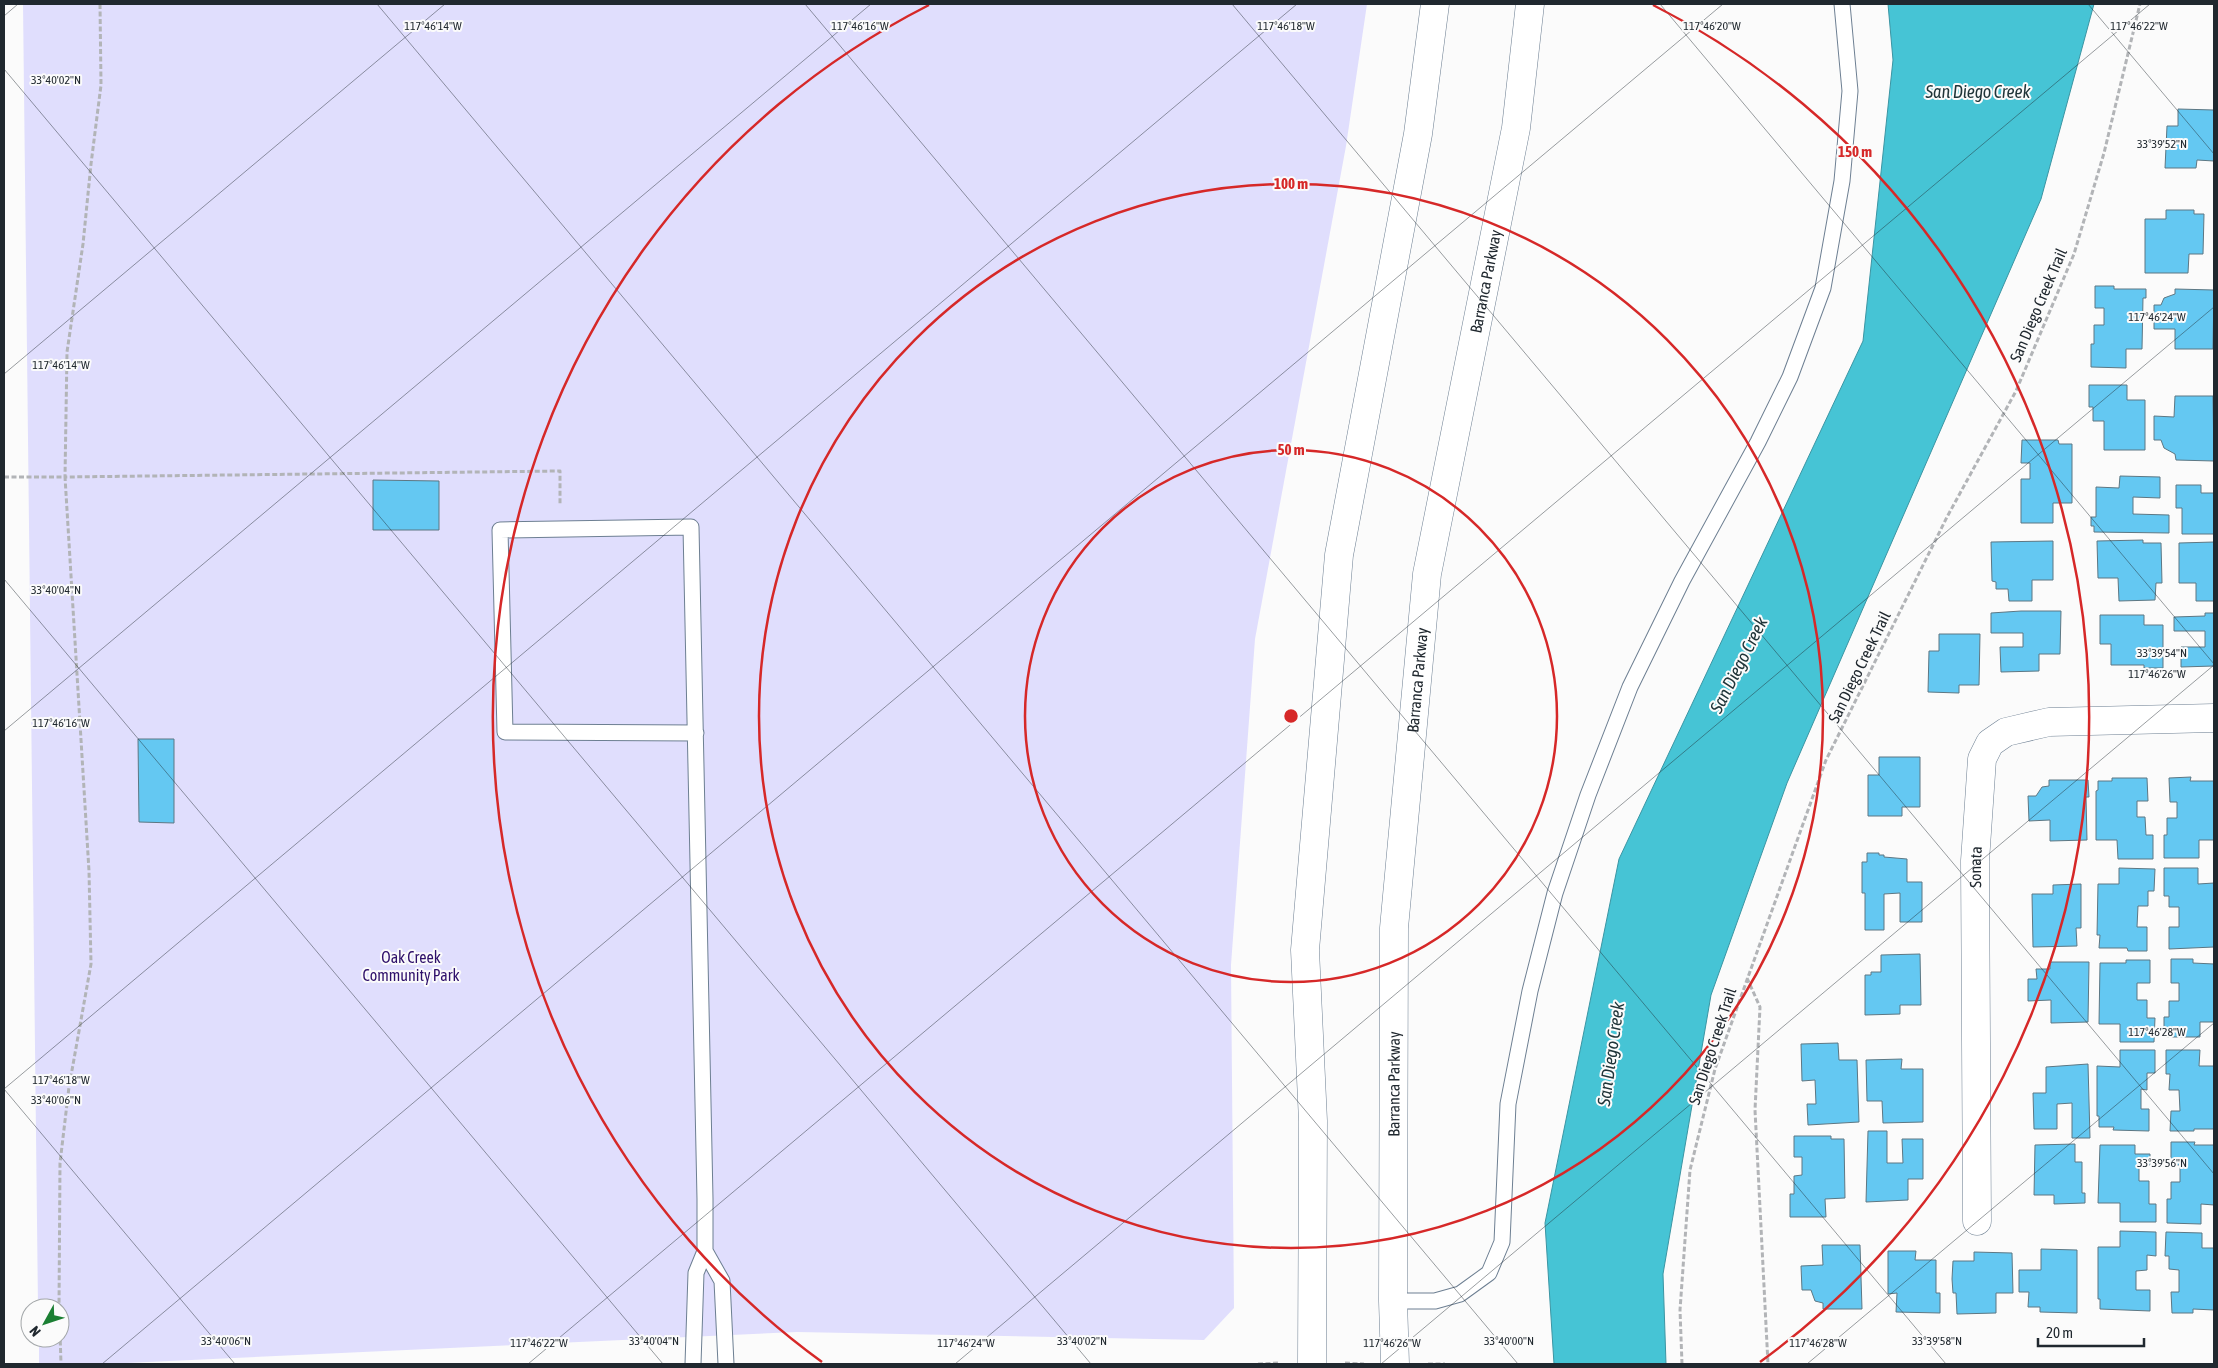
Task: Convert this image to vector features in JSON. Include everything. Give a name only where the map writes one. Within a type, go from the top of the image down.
[{"type":"main road","points":[[1312,1364],[1312,1121],[1305,950],[1339,555],[1418,134],[1435,4]]},
{"type":"main road","name":"Barranca Parkway","points":[[1395,1364],[1393,1301],[1394,928],[1427,574],[1516,128],[1530,4]]},
{"type":"main road","name":"Sonata","points":[[1977,1221],[1975,861],[1982,758],[1990,743],[2006,732],[2049,722],[2214,718]]},
{"type":"lane","points":[[1393,1301],[1436,1301],[1460,1294],[1489,1273],[1502,1242],[1508,1104],[1530,991],[1555,893],[1567,857],[1588,795],[1630,687],[1682,581],[1758,442],[1790,377],[1823,288],[1842,181],[1850,91],[1842,4]]},
{"type":"lane","points":[[692,1364],[696,1273],[705,1251],[696,733],[691,526],[500,530],[505,732],[696,733]]},
{"type":"lane","points":[[705,1251],[722,1281],[726,1364]]},
{"type":"path","points":[[59,1298],[60,1163],[69,1087],[91,964],[90,871],[65,477],[67,352],[83,244],[90,164],[101,85],[100,4]]},
{"type":"path","name":"San Diego Creek Trail","points":[[1682,1364],[1680,1310],[1690,1170],[1715,1069],[1826,760],[1948,517],[2016,391],[2074,254],[2104,152],[2140,4]]},
{"type":"path","points":[[4,477],[560,471],[559,529]]},
{"type":"path","points":[[1747,978],[1760,1007],[1755,1110],[1768,1364]]},
{"type":"path","points":[[61,1348],[62,1364]]},
{"type":"path","points":[[1258,1364],[1445,1364]]},
{"type":"green space","name":"Oak Creek Community Park","points":[[23,4],[1367,4],[1346,146],[1255,639],[1231,965],[1234,1308],[1204,1340],[797,1332],[105,1364],[39,1364],[39,1348],[70,1348],[70,1298],[38,1298]]},
{"type":"water","name":"San Diego Creek","points":[[1888,4],[2094,4],[2041,199],[1787,783],[1711,995],[1663,1274],[1666,1364],[1554,1364],[1545,1223],[1619,859],[1863,341],[1893,60]]},
{"type":"building","points":[[2178,109],[2214,110],[2214,161],[2197,160],[2196,168],[2165,168],[2167,126],[2178,126]]},
{"type":"building","points":[[2166,210],[2194,210],[2194,214],[2204,214],[2203,254],[2189,254],[2188,273],[2145,273],[2145,219],[2166,219]]},
{"type":"building","points":[[2095,286],[2114,286],[2114,289],[2146,289],[2146,298],[2143,298],[2142,349],[2126,349],[2126,368],[2091,367],[2091,344],[2094,344],[2094,325],[2104,325],[2104,308],[2095,308]]},
{"type":"building","points":[[2175,289],[2214,290],[2213,349],[2175,349],[2175,329],[2154,329],[2154,305],[2161,305],[2164,298],[2175,294]]},
{"type":"building","points":[[2089,385],[2127,385],[2127,400],[2145,400],[2145,450],[2104,450],[2104,421],[2093,421],[2093,407],[2089,407]]},
{"type":"building","points":[[2175,396],[2213,396],[2214,461],[2176,460],[2175,454],[2164,448],[2161,440],[2154,440],[2154,416],[2174,417]]},
{"type":"building","points":[[2022,440],[2058,440],[2059,444],[2072,444],[2072,503],[2053,503],[2053,523],[2021,523],[2021,479],[2030,479],[2030,463],[2021,463]]},
{"type":"building","points":[[2120,476],[2160,477],[2160,498],[2133,497],[2133,514],[2169,515],[2169,533],[2094,532],[2094,526],[2091,526],[2091,517],[2096,517],[2096,487],[2119,488]]},
{"type":"building","points":[[373,480],[439,481],[439,530],[373,530]]},
{"type":"building","points":[[2176,485],[2201,485],[2201,493],[2214,493],[2214,534],[2182,534],[2182,508],[2176,508]]},
{"type":"building","points":[[2143,540],[2143,543],[2161,543],[2162,583],[2156,583],[2155,600],[2119,601],[2118,578],[2098,578],[2097,541]]},
{"type":"building","points":[[2053,541],[2053,580],[2032,580],[2032,601],[2009,601],[2008,589],[1996,589],[1996,582],[1992,581],[1991,542]]},
{"type":"building","points":[[2214,542],[2214,601],[2196,601],[2196,583],[2179,583],[2179,543]]},
{"type":"building","points":[[2061,611],[2060,654],[2039,654],[2039,671],[2001,672],[2000,647],[2023,647],[2023,633],[1991,633],[1991,613]]},
{"type":"building","points":[[2205,613],[2214,613],[2214,666],[2181,667],[2181,647],[2205,647],[2205,631],[2174,631],[2174,617],[2205,616]]},
{"type":"building","points":[[2100,615],[2144,615],[2144,625],[2163,625],[2163,668],[2144,668],[2144,665],[2111,665],[2111,644],[2100,644]]},
{"type":"building","points":[[1939,634],[1980,634],[1979,685],[1959,685],[1959,693],[1928,692],[1929,651],[1939,651]]},
{"type":"building","points":[[138,739],[174,739],[174,823],[139,822]]},
{"type":"building","points":[[1879,757],[1920,757],[1920,807],[1902,807],[1902,816],[1868,816],[1868,775],[1879,775]]},
{"type":"building","points":[[2191,777],[2190,781],[2214,781],[2214,840],[2199,840],[2199,858],[2164,858],[2164,835],[2167,835],[2167,818],[2177,818],[2177,802],[2170,802],[2169,778]]},
{"type":"building","points":[[2112,778],[2147,778],[2148,801],[2137,801],[2137,817],[2145,817],[2146,835],[2153,835],[2153,859],[2118,859],[2117,840],[2096,840],[2096,791],[2098,790],[2098,781],[2112,781]]},
{"type":"building","points":[[2049,780],[2088,780],[2089,797],[2086,797],[2087,840],[2050,841],[2050,820],[2029,821],[2028,796],[2036,796],[2042,787],[2049,786]]},
{"type":"building","points":[[1867,853],[1879,853],[1879,855],[1884,855],[1884,857],[1907,859],[1907,882],[1922,882],[1922,922],[1900,922],[1900,893],[1884,894],[1884,930],[1865,930],[1865,893],[1862,893],[1862,862],[1867,862]]},
{"type":"building","points":[[2119,868],[2155,869],[2154,891],[2148,891],[2148,906],[2138,906],[2137,927],[2147,927],[2147,951],[2128,951],[2127,948],[2099,948],[2100,935],[2097,935],[2098,884],[2119,884]]},
{"type":"building","points":[[2164,868],[2198,868],[2198,884],[2214,883],[2214,947],[2169,949],[2169,927],[2179,927],[2179,907],[2169,907],[2169,896],[2164,896]]},
{"type":"building","points":[[2081,884],[2081,928],[2076,928],[2077,946],[2033,947],[2032,894],[2053,894],[2053,885]]},
{"type":"building","points":[[1920,954],[1921,1005],[1900,1005],[1900,1014],[1865,1015],[1865,975],[1871,975],[1871,972],[1881,972],[1881,955]]},
{"type":"building","points":[[2171,959],[2193,959],[2193,963],[2214,964],[2214,1022],[2200,1022],[2200,1037],[2164,1037],[2164,1017],[2169,1017],[2169,1001],[2179,1001],[2179,983],[2171,983]]},
{"type":"building","points":[[2126,960],[2150,960],[2150,983],[2137,983],[2137,1000],[2147,1000],[2147,1018],[2155,1018],[2154,1042],[2120,1042],[2120,1024],[2099,1024],[2100,963],[2126,963]]},
{"type":"building","points":[[2050,962],[2089,962],[2088,1022],[2051,1023],[2051,1000],[2028,1001],[2028,979],[2037,979],[2036,969],[2050,969]]},
{"type":"building","points":[[1838,1043],[1839,1060],[1857,1060],[1859,1122],[1808,1125],[1807,1104],[1816,1104],[1815,1080],[1802,1081],[1801,1044]]},
{"type":"building","points":[[2120,1050],[2155,1050],[2155,1073],[2147,1073],[2147,1090],[2141,1089],[2141,1109],[2149,1109],[2149,1131],[2113,1130],[2114,1127],[2099,1127],[2099,1116],[2097,1116],[2097,1066],[2120,1067]]},
{"type":"building","points":[[2166,1050],[2200,1050],[2199,1066],[2214,1066],[2214,1129],[2170,1131],[2171,1111],[2180,1111],[2179,1090],[2169,1090],[2170,1074],[2166,1074]]},
{"type":"building","points":[[1902,1059],[1901,1069],[1923,1069],[1923,1122],[1883,1123],[1882,1101],[1867,1101],[1866,1060]]},
{"type":"building","points":[[2088,1064],[2090,1138],[2072,1138],[2072,1103],[2057,1104],[2057,1129],[2034,1129],[2033,1093],[2046,1093],[2046,1067]]},
{"type":"building","points":[[1868,1131],[1887,1131],[1887,1163],[1903,1163],[1902,1139],[1923,1139],[1923,1179],[1908,1179],[1908,1200],[1866,1202]]},
{"type":"building","points":[[1794,1136],[1831,1136],[1831,1139],[1844,1139],[1845,1198],[1825,1199],[1826,1217],[1790,1217],[1790,1194],[1794,1194],[1794,1176],[1802,1175],[1802,1157],[1794,1157]]},
{"type":"building","points":[[2171,1142],[2195,1142],[2194,1145],[2214,1145],[2214,1205],[2201,1204],[2201,1224],[2167,1223],[2167,1199],[2171,1199],[2171,1182],[2180,1182],[2180,1165],[2171,1165]]},
{"type":"building","points":[[2075,1144],[2075,1162],[2082,1162],[2082,1193],[2085,1193],[2085,1203],[2054,1204],[2054,1195],[2034,1195],[2035,1145]]},
{"type":"building","points":[[2100,1145],[2135,1145],[2135,1154],[2150,1154],[2150,1165],[2139,1165],[2139,1181],[2149,1181],[2149,1204],[2156,1204],[2156,1222],[2120,1222],[2120,1203],[2098,1203]]},
{"type":"building","points":[[2120,1231],[2156,1232],[2156,1256],[2147,1255],[2147,1270],[2136,1271],[2136,1290],[2150,1290],[2150,1311],[2100,1309],[2100,1299],[2098,1299],[2098,1247],[2120,1247]]},
{"type":"building","points":[[2166,1232],[2202,1233],[2202,1248],[2214,1248],[2214,1310],[2193,1309],[2193,1313],[2172,1313],[2171,1292],[2179,1292],[2179,1270],[2169,1269],[2169,1256],[2165,1256]]},
{"type":"building","points":[[1822,1245],[1860,1245],[1862,1309],[1823,1309],[1823,1303],[1815,1301],[1811,1290],[1802,1290],[1801,1266],[1823,1265]]},
{"type":"building","points":[[2041,1249],[2077,1250],[2077,1313],[2040,1312],[2040,1307],[2028,1307],[2029,1292],[2019,1292],[2019,1270],[2041,1270]]},
{"type":"building","points":[[1888,1251],[1916,1251],[1915,1260],[1936,1260],[1936,1293],[1940,1293],[1940,1313],[1896,1312],[1897,1293],[1888,1294]]},
{"type":"building","points":[[1974,1252],[2012,1253],[2013,1293],[1996,1293],[1996,1313],[1957,1314],[1956,1293],[1953,1293],[1953,1261],[1974,1261]]}]
